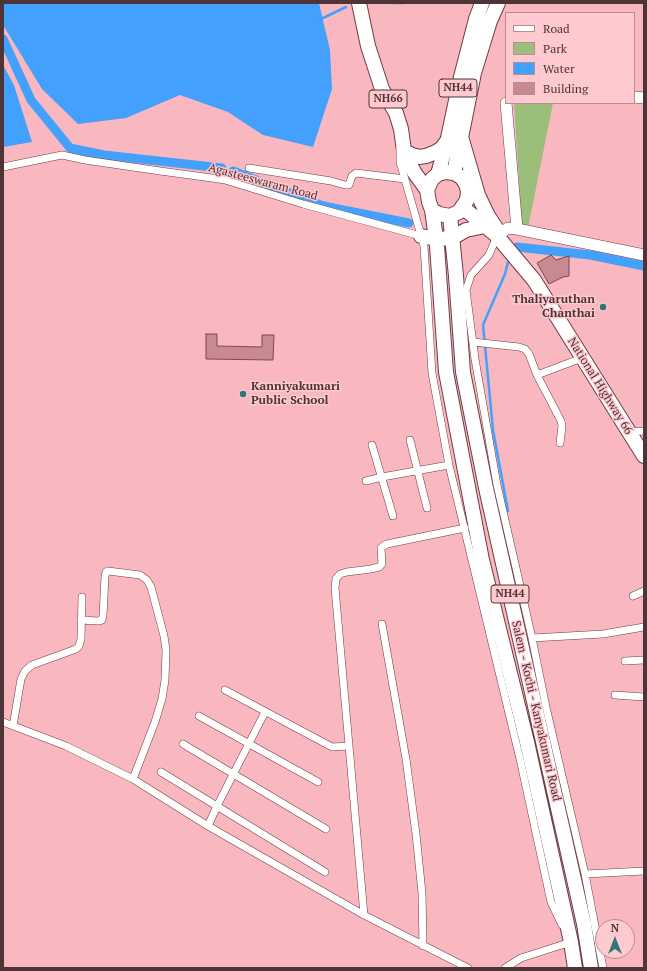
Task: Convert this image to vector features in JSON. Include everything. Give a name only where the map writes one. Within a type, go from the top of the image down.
[{"type":"highway","name":"NH66","points":[[359,3],[368,46],[382,89],[396,113],[401,129],[404,150],[414,172],[427,190]]},
{"type":"highway","name":"NH44","points":[[454,173],[454,139],[460,77],[476,18],[482,3]]},
{"type":"highway","name":"NH44","points":[[436,239],[432,210],[427,190],[428,186],[432,178],[438,174],[454,139],[490,21],[498,3]]},
{"type":"highway","points":[[404,150],[412,155],[420,157],[426,156],[442,148],[454,139],[478,195],[498,235]]},
{"type":"highway","points":[[432,210],[439,214],[450,216],[458,212],[467,200],[468,191],[466,184],[461,177],[454,173],[446,172],[438,174]]},
{"type":"highway","name":"National Highway 66","points":[[462,208],[498,235],[534,280],[644,456]]},
{"type":"highway","name":"Salem - Kochi - Kanyakumari Road","points":[[450,216],[463,372],[486,488],[584,924],[591,968]]},
{"type":"highway","points":[[421,236],[436,239],[452,238],[466,230],[485,226]]},
{"type":"highway","name":"Salem - Kochi - Kanyakumari Road","points":[[436,239],[446,372],[482,560],[527,742],[575,968]]},
{"type":"street","points":[[506,104],[517,229]]},
{"type":"street","points":[[401,129],[400,162],[424,246],[432,373],[449,465],[520,759],[551,902],[570,942],[521,958],[505,968]]},
{"type":"street","name":"Agasteeswaram Road","points":[[3,167],[62,155],[85,160],[226,180],[310,206],[421,236]]},
{"type":"street","points":[[249,168],[331,181],[345,185],[349,185],[352,176],[356,173],[405,180]]},
{"type":"street","points":[[604,968],[585,874],[546,707],[497,484],[473,342],[466,290],[471,275],[489,254],[498,235],[508,228],[644,256]]},
{"type":"street","points":[[473,342],[519,347],[525,349],[530,354],[537,375],[561,420],[562,426],[560,443]]},
{"type":"street","points":[[537,375],[582,358]]},
{"type":"street","points":[[629,432],[644,431]]},
{"type":"street","points":[[410,440],[427,508]]},
{"type":"street","points":[[372,445],[393,516]]},
{"type":"street","points":[[366,481],[449,465]]},
{"type":"street","points":[[364,915],[334,588],[336,579],[340,574],[347,572],[379,567],[382,564],[381,548],[387,544],[465,528]]},
{"type":"street","points":[[82,620],[102,620],[104,576],[108,571],[140,575],[147,580],[151,587],[164,636],[166,650],[165,680],[162,699],[155,722],[133,779]]},
{"type":"street","points":[[633,596],[644,591]]},
{"type":"street","points":[[13,726],[21,680],[25,671],[32,664],[76,649],[79,646],[81,639],[82,597]]},
{"type":"street","points":[[382,624],[406,759],[416,834],[422,893],[423,946]]},
{"type":"street","points":[[532,638],[603,634],[644,627]]},
{"type":"street","points":[[625,661],[644,660]]},
{"type":"street","points":[[225,690],[332,747],[349,746]]},
{"type":"street","points":[[615,695],[644,697]]},
{"type":"street","points":[[208,826],[216,806],[265,712]]},
{"type":"street","points":[[199,716],[318,782]]},
{"type":"street","points":[[3,722],[66,746],[133,779],[208,826],[364,915],[468,968]]},
{"type":"street","points":[[183,744],[326,829]]},
{"type":"street","points":[[161,772],[326,872]]},
{"type":"street","points":[[585,874],[644,871]]},
{"type":"green space","points":[[514,104],[553,104],[528,228],[522,226]]},
{"type":"water","points":[[3,3],[319,3],[330,50],[332,89],[313,147],[263,135],[228,112],[180,95],[126,118],[78,124],[42,89],[3,25]]},
{"type":"water","points":[[3,65],[14,85],[32,142],[3,147]]},
{"type":"building","points":[[551,255],[556,260],[569,256],[569,276],[563,277],[549,284],[537,263]]},
{"type":"building","points":[[206,334],[217,334],[217,346],[262,347],[262,335],[274,335],[273,360],[206,359]]},
{"type":"waterway","points":[[392,3],[404,3]]},
{"type":"waterway","points":[[321,19],[346,7]]},
{"type":"waterway","points":[[3,39],[31,100],[70,148],[104,155],[222,168]]},
{"type":"waterway","points":[[233,171],[323,206],[409,223]]},
{"type":"waterway","points":[[517,247],[590,255],[644,266]]},
{"type":"waterway","points":[[508,511],[493,430],[483,325],[505,274],[509,258]]},
{"type":"place","name":"Thaliyaruthan Chanthai","points":[[603,307]]},
{"type":"place","name":"Kanniyakumari Public School","points":[[243,394]]}]
